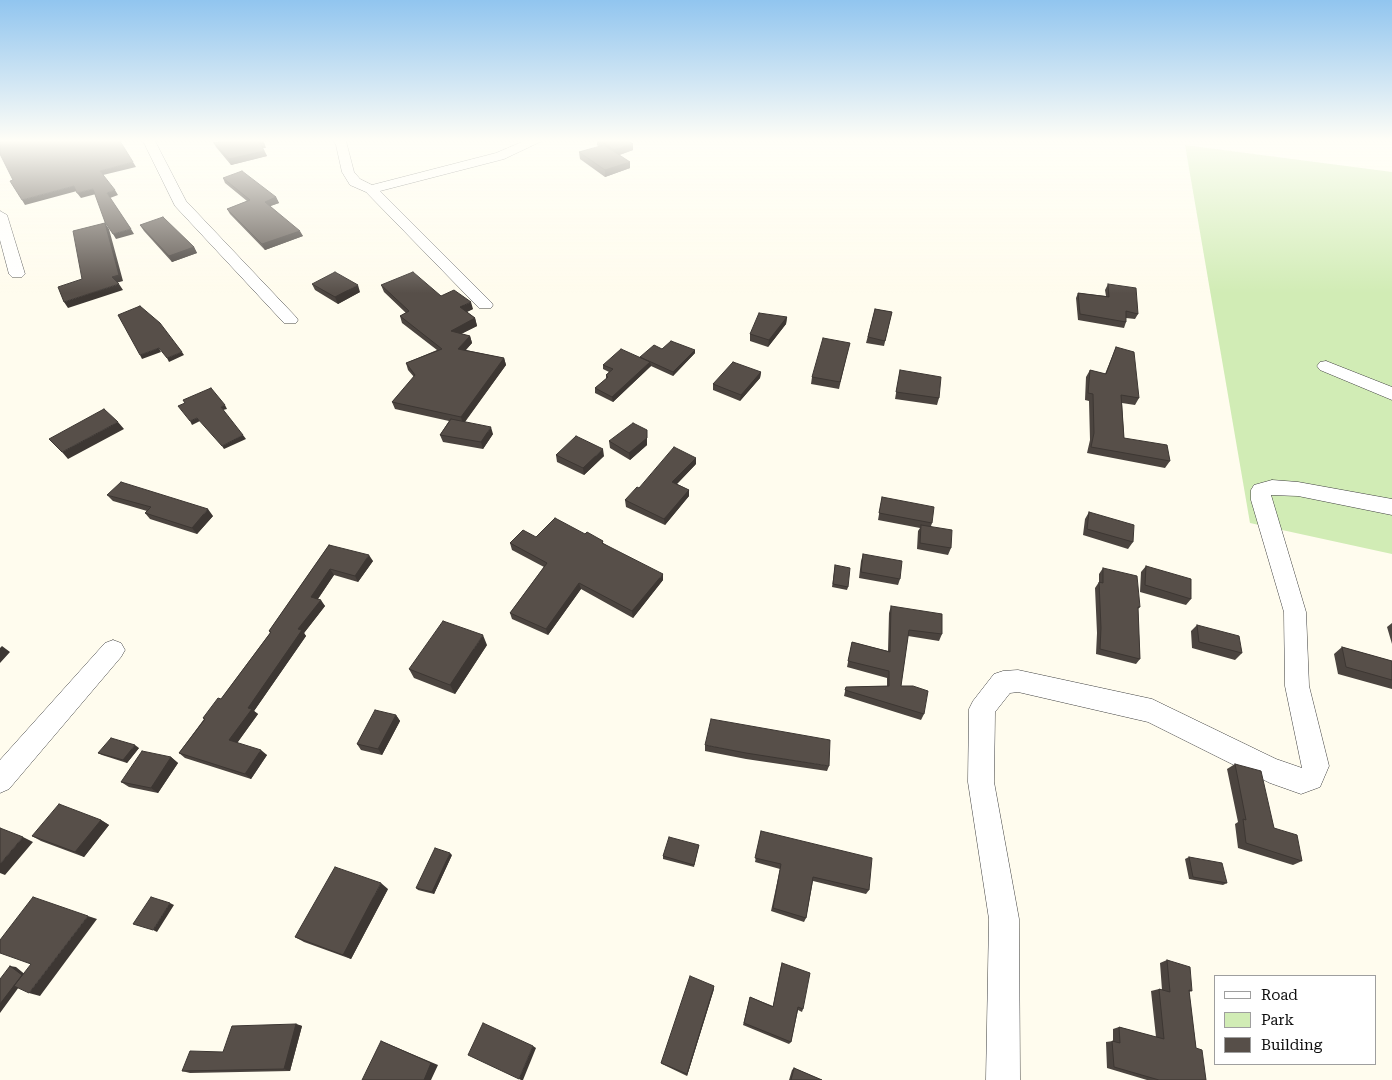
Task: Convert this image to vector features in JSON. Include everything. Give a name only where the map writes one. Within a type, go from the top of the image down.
[{"type":"street","points":[[175,191],[180,202],[290,320]]},
{"type":"street","points":[[373,191],[485,305]]},
{"type":"street","points":[[0,215],[18,274]]},
{"type":"street","points":[[1326,366],[1392,394]]},
{"type":"street","points":[[1003,1080],[1004,919],[981,782],[982,709],[1003,682],[1018,681],[1152,712],[1270,770],[1301,781],[1311,778],[1316,766],[1297,686],[1295,612],[1261,500],[1261,490],[1272,487],[1298,489],[1392,507]]},
{"type":"street","points":[[0,780],[113,650]]},
{"type":"green space","points":[[1193,191],[1392,191],[1392,554],[1250,523]]},
{"type":"building","points":[[17,191],[54,191],[22,200]]},
{"type":"building","points":[[94,191],[111,191],[107,193],[131,229],[113,234],[105,222]]},
{"type":"building","points":[[239,191],[269,191],[276,197],[265,202],[300,231],[262,244],[227,209],[250,200]]},
{"type":"building","points":[[163,217],[194,247],[169,256],[140,225]]},
{"type":"building","points":[[105,223],[119,275],[112,277],[119,284],[64,302],[58,287],[82,279],[73,231]]},
{"type":"building","points":[[335,272],[358,285],[335,297],[312,284]]},
{"type":"building","points":[[413,272],[441,296],[454,290],[471,302],[460,307],[475,318],[451,331],[470,336],[458,349],[504,358],[461,417],[392,402],[415,375],[406,363],[442,349],[400,316],[409,311],[381,285]]},
{"type":"building","points":[[1108,284],[1136,288],[1138,314],[1126,311],[1126,322],[1080,314],[1078,293],[1109,297]]},
{"type":"building","points":[[140,306],[160,323],[182,352],[167,358],[159,348],[140,355],[118,315]]},
{"type":"building","points":[[875,309],[892,312],[885,341],[868,337]]},
{"type":"building","points":[[759,313],[787,317],[769,340],[750,334]]},
{"type":"building","points":[[823,338],[850,343],[840,382],[812,377]]},
{"type":"building","points":[[671,341],[695,350],[673,372],[640,357],[654,345],[662,349]]},
{"type":"building","points":[[1116,347],[1134,352],[1139,398],[1121,395],[1124,438],[1167,445],[1170,461],[1091,447],[1094,433],[1093,394],[1088,393],[1090,370],[1106,374]]},
{"type":"building","points":[[621,349],[650,362],[612,397],[595,388],[608,377],[606,375],[613,369],[603,365]]},
{"type":"building","points":[[733,362],[761,372],[741,395],[713,384]]},
{"type":"building","points":[[900,370],[941,377],[939,398],[896,392]]},
{"type":"building","points":[[211,388],[225,405],[221,407],[243,435],[222,446],[197,418],[190,421],[178,406],[185,403],[183,400]]},
{"type":"building","points":[[104,409],[118,422],[62,452],[49,439]]},
{"type":"building","points":[[451,419],[491,427],[481,442],[440,435]]},
{"type":"building","points":[[633,423],[647,430],[647,438],[629,453],[609,441]]},
{"type":"building","points":[[576,436],[603,449],[583,468],[556,455]]},
{"type":"building","points":[[674,447],[696,458],[672,482],[689,490],[664,519],[625,500],[637,487],[639,488]]},
{"type":"building","points":[[121,482],[208,509],[192,528],[145,513],[151,507],[107,495]]},
{"type":"building","points":[[882,497],[934,507],[932,523],[879,513]]},
{"type":"building","points":[[1089,512],[1134,525],[1133,542],[1087,529]]},
{"type":"building","points":[[555,518],[585,534],[587,532],[603,541],[602,543],[663,574],[632,611],[579,583],[546,629],[510,613],[547,563],[510,543],[523,530],[536,537]]},
{"type":"building","points":[[921,525],[952,530],[951,548],[920,543]]},
{"type":"building","points":[[329,545],[369,555],[355,576],[330,569],[311,597],[321,600],[298,629],[302,630],[248,708],[252,709],[229,740],[261,750],[245,774],[179,753],[205,719],[203,718],[218,698],[221,699],[271,632],[269,631]]},
{"type":"building","points":[[863,554],[902,561],[900,579],[861,572]]},
{"type":"building","points":[[835,565],[850,568],[848,587],[833,584]]},
{"type":"building","points":[[1146,566],[1191,579],[1191,599],[1145,585]]},
{"type":"building","points":[[1103,568],[1137,576],[1140,607],[1138,607],[1140,659],[1100,649],[1099,582],[1103,583]]},
{"type":"building","points":[[891,606],[942,614],[942,634],[909,630],[901,686],[913,686],[928,691],[924,714],[845,690],[846,687],[889,686],[889,671],[848,661],[852,642],[890,652]]},
{"type":"building","points":[[443,621],[483,635],[450,685],[409,669]]},
{"type":"building","points":[[1197,625],[1239,636],[1242,653],[1199,642]]},
{"type":"building","points":[[1342,647],[1392,661],[1392,680],[1346,667]]},
{"type":"building","points":[[375,710],[396,715],[378,749],[357,744]]},
{"type":"building","points":[[711,719],[830,740],[829,766],[705,745]]},
{"type":"building","points":[[111,738],[135,745],[123,760],[98,753]]},
{"type":"building","points":[[142,751],[171,757],[151,788],[121,782]]},
{"type":"building","points":[[1235,764],[1261,771],[1274,828],[1297,835],[1302,861],[1246,843],[1243,819],[1246,820]]},
{"type":"building","points":[[59,804],[101,820],[75,852],[32,836]]},
{"type":"building","points":[[0,828],[23,837],[0,864]]},
{"type":"building","points":[[761,831],[872,858],[869,890],[813,877],[806,918],[773,908],[781,864],[755,858]]},
{"type":"building","points":[[669,837],[699,845],[694,865],[663,856]]},
{"type":"building","points":[[435,848],[450,853],[432,892],[416,888]]},
{"type":"building","points":[[1189,857],[1222,863],[1227,883],[1193,877]]},
{"type":"building","points":[[335,867],[381,883],[343,955],[295,937]]},
{"type":"building","points":[[33,897],[88,916],[29,993],[14,986],[31,964],[0,953],[0,940]]},
{"type":"building","points":[[151,897],[170,903],[153,930],[133,924]]},
{"type":"building","points":[[1167,960],[1190,967],[1192,991],[1189,990],[1196,1048],[1202,1050],[1206,1080],[1159,1080],[1114,1067],[1112,1041],[1120,1043],[1119,1027],[1164,1039],[1159,989],[1170,992]]},
{"type":"building","points":[[782,963],[810,973],[803,1009],[798,1007],[791,1042],[744,1023],[750,997],[773,1007]]},
{"type":"building","points":[[10,966],[22,975],[0,1004],[0,979]]},
{"type":"building","points":[[690,976],[714,986],[687,1074],[661,1063]]},
{"type":"building","points":[[483,1023],[533,1046],[519,1079],[468,1055]]},
{"type":"building","points":[[296,1024],[284,1069],[182,1071],[190,1051],[223,1052],[232,1026]]},
{"type":"building","points":[[381,1041],[431,1063],[424,1080],[362,1080]]},
{"type":"building","points":[[794,1068],[822,1080],[791,1080]]}]
